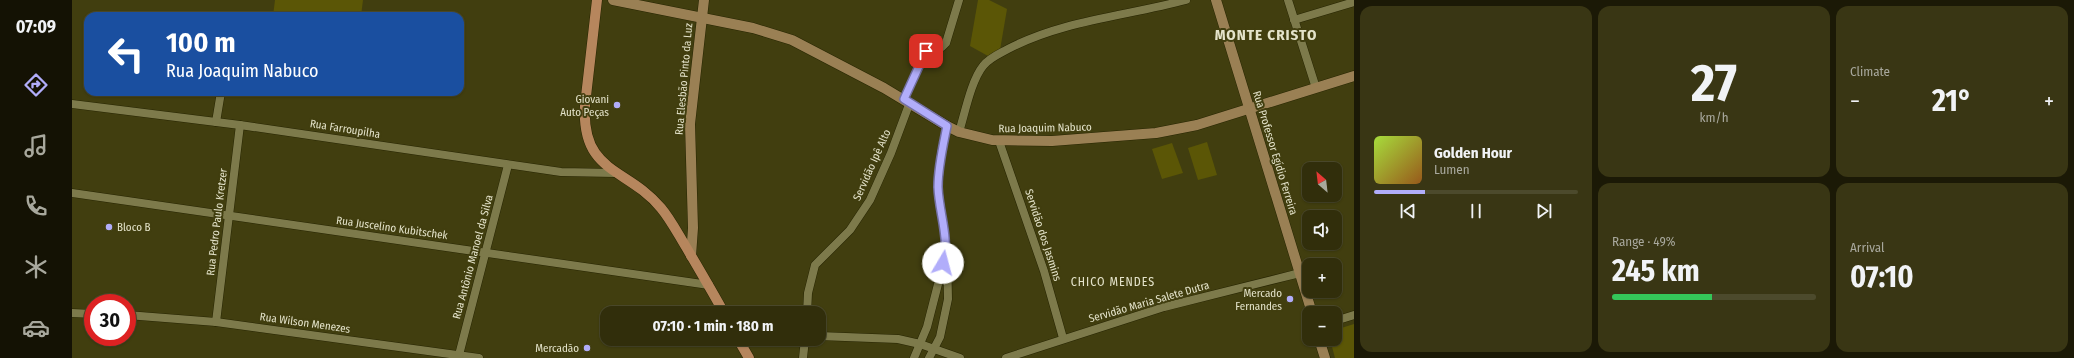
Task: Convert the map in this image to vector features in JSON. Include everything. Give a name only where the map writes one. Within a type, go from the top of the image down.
[{"type":"main road","points":[[597,0],[584,121],[587,137],[593,151],[600,160],[615,173],[644,192],[661,208],[709,285],[720,306]]},
{"type":"main road","name":"Rua Joaquim Nabuco","points":[[613,0],[753,28],[792,40],[818,52],[907,101],[959,132],[1000,141],[1072,141],[1156,133],[1197,125],[1354,76]]},
{"type":"main road","name":"Rua Elesbão Pinto da Luz","points":[[691,256],[693,228],[690,124],[704,0]]},
{"type":"main road","name":"Rua Professor Egídio Ferreira","points":[[1216,0],[1310,306]]},
{"type":"main road","points":[[742,346],[749,358]]},
{"type":"main road","points":[[1321,346],[1325,358]]},
{"type":"street","name":"Servidão Ipê Alto","points":[[807,306],[808,293],[815,265],[850,230],[870,200],[926,51],[942,47],[949,39],[959,0]]},
{"type":"street","points":[[959,132],[976,77],[982,67],[990,59],[1026,41],[1064,26],[1156,8],[1186,0]]},
{"type":"street","points":[[1288,0],[1316,88]]},
{"type":"street","points":[[1294,20],[1354,2]]},
{"type":"street","points":[[216,122],[220,96]]},
{"type":"street","name":"Rua Farroupilha","points":[[72,104],[240,125],[561,172],[615,173]]},
{"type":"street","name":"Rua Pedro Paulo Kretzer","points":[[216,322],[240,125]]},
{"type":"street","points":[[929,358],[932,349],[940,337],[947,306],[949,287],[947,251],[938,188],[941,154],[947,126]]},
{"type":"street","name":"Servidão dos Jasmins","points":[[1000,141],[1044,271],[1064,338]]},
{"type":"street","name":"Rua Antônio Manoel da Silva","points":[[459,355],[508,165]]},
{"type":"street","name":"Rua Juscelino Kubitschek","points":[[72,193],[709,285]]},
{"type":"street","points":[[914,358],[927,328],[932,302],[947,251]]},
{"type":"street","name":"Servidão Maria Salete Dutra","points":[[1006,358],[1064,338],[1164,307],[1300,273]]},
{"type":"street","points":[[72,314],[84,314]]},
{"type":"street","points":[[1342,319],[1354,315]]},
{"type":"street","name":"Rua Wilson Menezes","points":[[136,316],[216,322],[479,358]]},
{"type":"street","points":[[826,336],[886,338],[920,344],[960,358]]},
{"type":"street","points":[[803,358],[804,346]]},
{"type":"shaded area","points":[[275,0],[363,0],[362,12],[274,12]]},
{"type":"shaded area","points":[[978,0],[989,0],[1007,9],[1000,50],[988,56],[970,46]]},
{"type":"shaded area","points":[[1207,142],[1217,175],[1198,180],[1188,148]]},
{"type":"shaded area","points":[[1172,143],[1183,173],[1162,179],[1152,149]]},
{"type":"shaded area","points":[[1354,324],[1354,358],[1335,358],[1332,346],[1342,346],[1342,328]]},
{"type":"place","name":"Giovani Auto Peças","points":[[617,105]]},
{"type":"place","name":"Bloco B","points":[[109,227]]},
{"type":"place","name":"Mercado Fernandes","points":[[1290,299]]},
{"type":"place","name":"Mercadão","points":[[587,348]]},
{"type":"district","name":"MONTE CRISTO","points":[[1266,35]]},
{"type":"district","name":"CHICO MENDES","points":[[1113,282]]},
{"type":"route","points":[[926,51],[904,99],[947,126],[941,154],[938,179],[939,199],[947,251],[943,263]]}]
